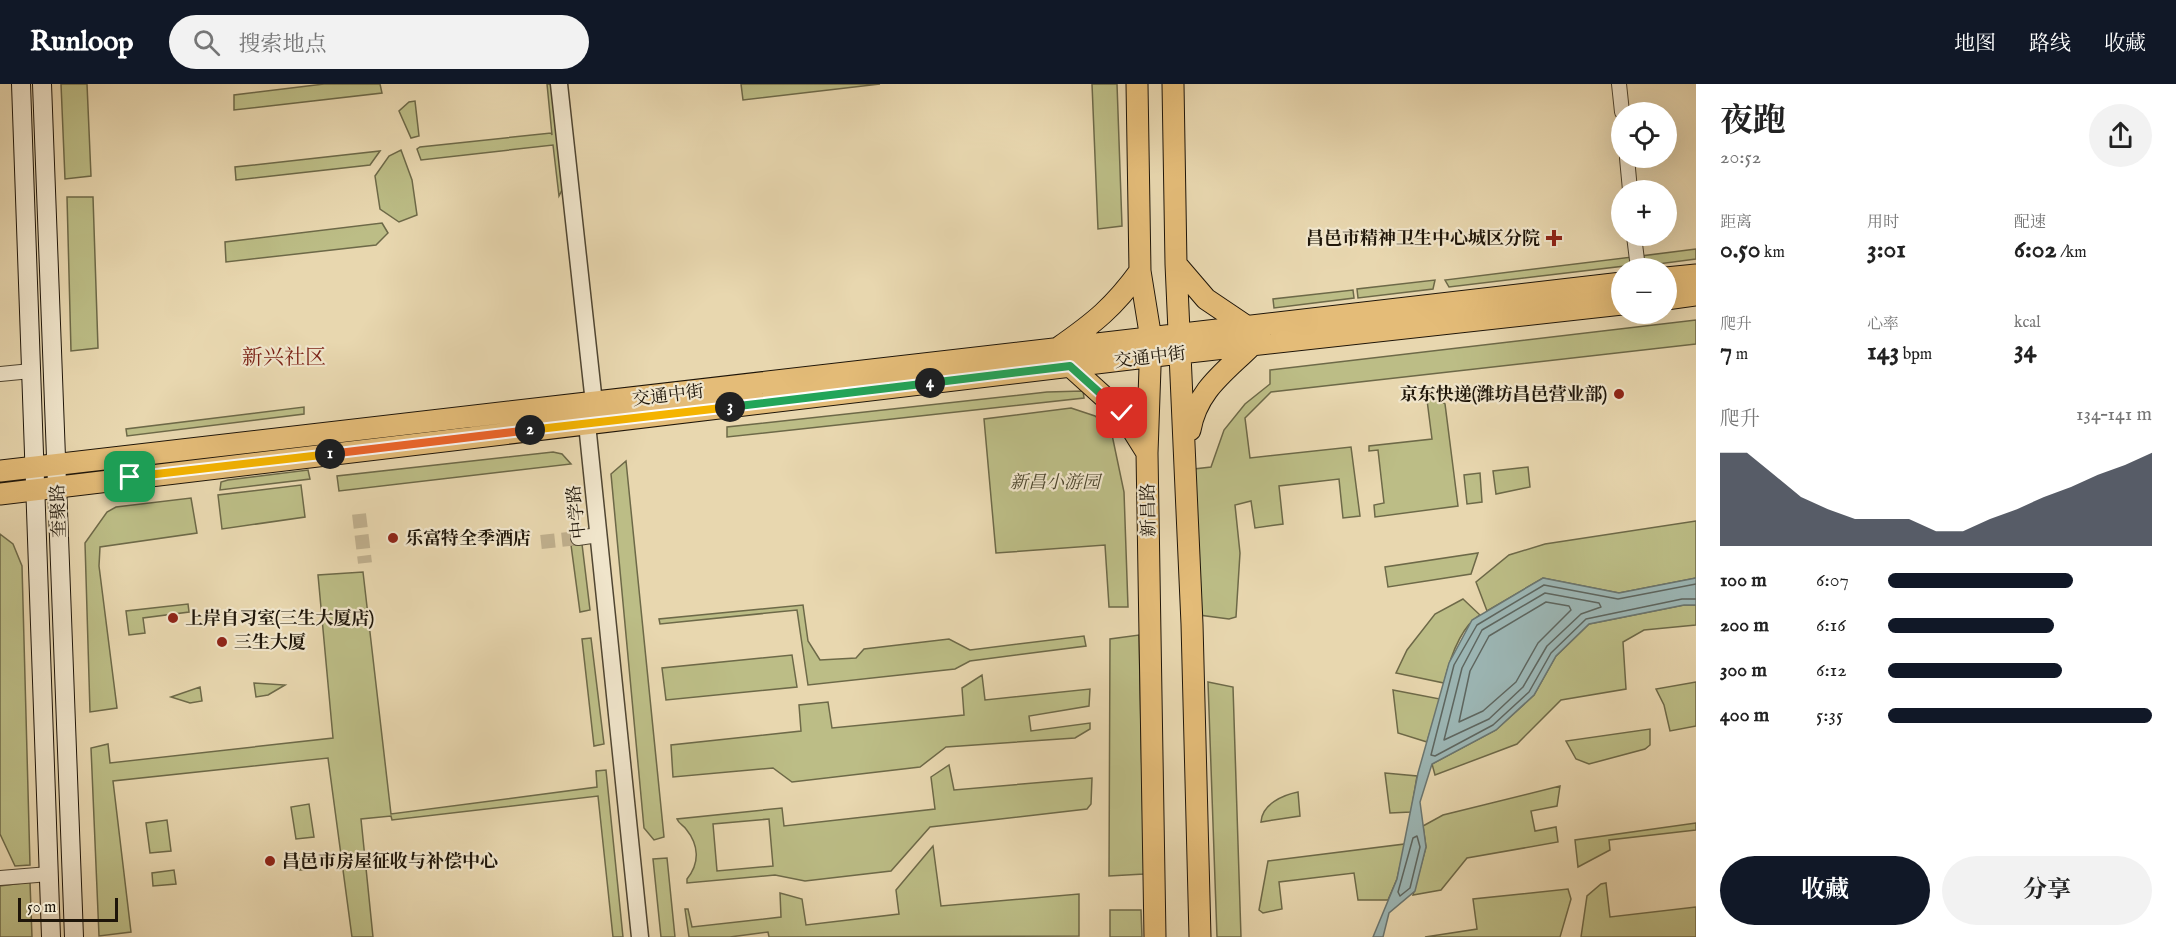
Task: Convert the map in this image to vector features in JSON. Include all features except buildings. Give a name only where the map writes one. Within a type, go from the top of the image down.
[{"type":"main road","name":"奎聚路","points":[[21,84],[51,937]]},
{"type":"main road","name":"奎聚路","points":[[42,84],[74,937]]},
{"type":"main road","name":"新昌路","points":[[1137,84],[1140,271],[1151,348],[1147,453],[1155,937]]},
{"type":"main road","points":[[1173,84],[1176,264],[1192,624],[1200,937]]},
{"type":"main road","points":[[1176,264],[1206,299],[1251,337],[1205,390],[1193,411],[1185,454]]},
{"type":"main road","points":[[1054,350],[1099,320],[1118,301],[1140,271]]},
{"type":"main road","points":[[1677,277],[1696,274]]},
{"type":"main road","name":"交通中街","points":[[1251,337],[1611,286]]},
{"type":"main road","points":[[1677,298],[1696,296]]},
{"type":"main road","name":"交通中街","points":[[0,471],[1054,350],[1151,348],[1611,305]]},
{"type":"main road","name":"交通中街","points":[[0,494],[1070,366],[1151,348]]},
{"type":"main road","points":[[1070,366],[1122,413],[1147,453]]},
{"type":"street","name":"中学路","points":[[559,84],[594,403],[587,424],[640,937]]},
{"type":"street","points":[[1619,84],[1621,102]]},
{"type":"street","points":[[0,374],[31,371]]},
{"type":"street","points":[[578,538],[598,535]]},
{"type":"street","points":[[0,878],[49,874]]},
{"type":"green space","points":[[61,84],[87,84],[91,176],[65,179]]},
{"type":"green space","points":[[324,84],[380,84],[382,93],[234,110],[234,95]]},
{"type":"green space","points":[[547,84],[553,84],[563,188],[559,196],[553,145],[421,160],[417,149],[420,147],[551,133],[552,135]]},
{"type":"green space","points":[[741,84],[880,84],[743,100]]},
{"type":"green space","points":[[1092,84],[1117,84],[1122,226],[1098,229]]},
{"type":"green space","points":[[415,101],[419,136],[411,138],[399,111],[409,102]]},
{"type":"green space","points":[[401,150],[412,180],[417,215],[399,222],[380,209],[375,176],[389,156]]},
{"type":"green space","points":[[380,151],[370,165],[236,180],[235,167]]},
{"type":"green space","points":[[67,197],[93,197],[98,348],[71,351]]},
{"type":"green space","points":[[382,223],[388,233],[376,245],[226,262],[225,242]]},
{"type":"green space","points":[[1696,249],[1696,259],[1677,262],[1677,258],[1641,258],[1641,256]]},
{"type":"green space","points":[[1611,260],[1611,268],[1449,287],[1445,280]]},
{"type":"green space","points":[[1435,280],[1433,289],[1358,298],[1357,289]]},
{"type":"green space","points":[[1353,290],[1354,298],[1274,308],[1273,299]]},
{"type":"green space","points":[[1696,320],[1696,344],[1271,392],[1245,418],[1250,458],[1351,447],[1360,516],[1343,518],[1339,479],[1279,486],[1283,524],[1255,528],[1251,501],[1235,505],[1240,553],[1236,617],[1229,619],[1199,615],[1194,469],[1211,467],[1224,430],[1245,404],[1270,384],[1270,370]]},
{"type":"green space","points":[[1083,391],[1084,398],[727,437],[727,427],[1047,392]]},
{"type":"green space","points":[[1438,399],[1445,404],[1458,506],[1375,517],[1374,505],[1384,503],[1378,450],[1369,451],[1369,446],[1432,439],[1427,400]]},
{"type":"green space","points":[[304,407],[304,414],[127,436],[126,429]]},
{"type":"green space","name":"新昌小游园","points":[[1071,408],[1095,416],[1111,430],[1124,492],[1128,607],[1109,607],[1105,545],[996,553],[984,419]]},
{"type":"green space","points":[[553,452],[562,454],[571,464],[339,491],[337,476]]},
{"type":"green space","points":[[626,461],[664,837],[654,840],[644,828],[611,474]]},
{"type":"green space","points":[[1528,467],[1530,487],[1496,494],[1493,471]]},
{"type":"green space","points":[[308,470],[310,479],[220,490],[221,482],[228,480]]},
{"type":"green space","points":[[1480,473],[1482,502],[1467,504],[1464,475]]},
{"type":"green space","points":[[301,485],[305,517],[222,529],[218,495]]},
{"type":"green space","points":[[570,488],[575,488],[580,531],[576,530]]},
{"type":"green space","points":[[191,498],[197,533],[100,547],[99,566],[117,708],[90,712],[85,543],[107,512],[116,507]]},
{"type":"green space","points":[[1696,521],[1696,578],[1619,593],[1543,578],[1487,611],[1476,582],[1509,555],[1545,544]]},
{"type":"green space","points":[[0,534],[13,544],[22,566],[30,865],[15,866],[0,834]]},
{"type":"green space","points":[[582,544],[590,610],[580,612],[571,545]]},
{"type":"green space","points":[[1478,553],[1471,574],[1388,587],[1385,567]]},
{"type":"green space","points":[[363,572],[391,814],[597,787],[596,771],[606,770],[623,937],[613,937],[598,796],[392,820],[391,816],[361,819],[373,937],[352,937],[328,758],[113,781],[131,932],[99,936],[91,748],[108,744],[110,763],[333,738],[318,575]]},
{"type":"green space","points":[[1463,599],[1480,615],[1461,636],[1452,655],[1444,683],[1396,673],[1407,650],[1435,614]]},
{"type":"green space","points":[[188,604],[189,612],[143,618],[145,633],[129,635],[126,611]]},
{"type":"green space","points":[[803,605],[808,641],[820,660],[856,658],[864,649],[949,639],[970,650],[1084,636],[1086,646],[970,661],[955,669],[808,685],[797,610],[660,624],[659,619]]},
{"type":"green space","points":[[1684,605],[1696,605],[1696,625],[1644,630],[1623,642],[1626,689],[1561,700],[1517,744],[1435,775],[1432,764],[1496,730],[1534,695],[1556,656],[1589,624]]},
{"type":"green space","points":[[1139,635],[1144,874],[1109,876],[1110,639]]},
{"type":"green space","points":[[591,638],[604,744],[594,746],[582,639]]},
{"type":"green space","points":[[792,655],[797,687],[666,700],[662,668]]},
{"type":"green space","points":[[982,675],[985,700],[1090,689],[1089,706],[1029,716],[1031,731],[1090,723],[1090,729],[1075,738],[946,747],[920,767],[792,782],[773,768],[673,777],[671,745],[801,731],[799,705],[828,702],[832,728],[964,715],[962,688]]},
{"type":"green space","points":[[1208,682],[1233,687],[1241,937],[1217,937]]},
{"type":"green space","points":[[1696,682],[1696,726],[1670,731],[1664,705],[1656,689]]},
{"type":"green space","points":[[254,683],[285,685],[268,695],[256,697]]},
{"type":"green space","points":[[200,687],[202,701],[190,703],[171,697]]},
{"type":"green space","points":[[1393,690],[1440,699],[1427,742],[1398,733]]},
{"type":"green space","points":[[1650,729],[1650,745],[1645,749],[1589,764],[1576,759],[1566,741]]},
{"type":"green space","points":[[949,765],[954,790],[1092,778],[1091,804],[1087,809],[930,827],[891,871],[805,881],[775,875],[687,883],[694,867],[696,854],[690,835],[677,819],[782,808],[784,826],[935,809],[931,777]],"holes":[[[769,819],[773,866],[717,871],[713,824]]]},
{"type":"green space","points":[[1385,773],[1417,776],[1411,812],[1390,813]]},
{"type":"green space","points":[[1560,786],[1557,806],[1531,811],[1535,831],[1556,827],[1558,842],[1467,858],[1441,890],[1413,895],[1426,847],[1423,826],[1443,815]]},
{"type":"green space","points":[[1298,792],[1300,816],[1261,822],[1269,805],[1286,795]]},
{"type":"green space","points":[[309,804],[314,837],[296,839],[291,807]]},
{"type":"green space","points":[[167,820],[171,851],[150,853],[146,823]]},
{"type":"green space","points":[[1696,823],[1696,830],[1609,840],[1610,850],[1578,867],[1575,840]]},
{"type":"green space","points":[[1405,844],[1397,879],[1388,900],[1358,900],[1354,873],[1279,882],[1282,909],[1263,913],[1259,910],[1268,861]]},
{"type":"green space","points":[[933,846],[941,906],[1079,894],[1079,936],[769,937],[768,932],[730,937],[689,937],[685,909],[688,909],[692,927],[781,917],[780,893],[802,899],[806,925],[899,914],[896,890]]},
{"type":"green space","points":[[316,857],[317,869],[300,870],[299,859]]},
{"type":"green space","points":[[667,858],[675,937],[661,937],[653,859]]},
{"type":"green space","points":[[174,870],[176,884],[153,886],[152,873]]},
{"type":"green space","points":[[30,882],[32,937],[0,937],[0,886]]},
{"type":"green space","points":[[1606,883],[1610,917],[1696,907],[1696,937],[1581,937],[1587,896],[1601,884]]},
{"type":"green space","points":[[1568,889],[1571,899],[1560,937],[1425,937],[1477,929],[1473,899]]},
{"type":"green space","points":[[1110,910],[1141,910],[1142,937],[1110,937]]},
{"type":"water","points":[[1543,578],[1619,593],[1696,578],[1696,605],[1684,605],[1589,624],[1556,656],[1534,695],[1496,730],[1432,764],[1420,802],[1426,847],[1415,891],[1389,913],[1383,937],[1373,937],[1397,879],[1418,773],[1449,663],[1472,620]]},
{"type":"tunnel","points":[[359,514],[365,563]]},
{"type":"tunnel","points":[[541,542],[578,538]]},
{"type":"place","name":"昌邑市精神卫生中心城区分院","points":[[1554,238]]},
{"type":"place","name":"京东快递(潍坊昌邑营业部)","points":[[1619,394]]},
{"type":"place","name":"乐富特全季酒店","points":[[393,538]]},
{"type":"place","name":"上岸自习室(三生大厦店)","points":[[173,618]]},
{"type":"place","name":"三生大厦","points":[[222,642]]},
{"type":"place","name":"昌邑市房屋征收与补偿中心","points":[[270,861]]},
{"type":"district","name":"新兴社区","points":[[284,357]]},
{"type":"route","points":[[130,477],[1070,366],[1122,413]]}]
